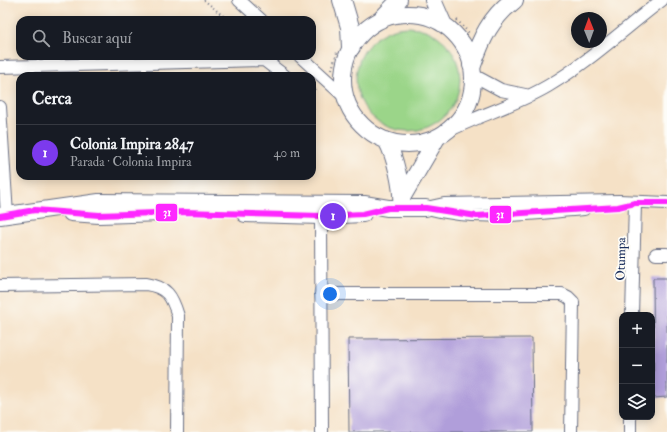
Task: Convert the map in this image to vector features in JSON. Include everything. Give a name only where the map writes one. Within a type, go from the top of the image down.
[{"type":"highway","points":[[342,0],[350,27],[351,47]]},
{"type":"highway","points":[[473,70],[483,34],[499,13],[514,0]]},
{"type":"main road","points":[[382,20],[399,0]]},
{"type":"main road","points":[[433,0],[444,25]]},
{"type":"main road","points":[[35,210],[99,214],[184,212],[321,216],[363,214],[397,204],[441,135],[458,120],[467,107],[473,87],[473,70],[469,54],[459,38],[444,25],[435,20],[416,14],[398,15],[382,20],[366,29],[351,47],[344,64],[343,74],[345,97],[352,112],[361,124],[375,135],[386,140],[406,144],[417,144],[441,135]]},
{"type":"main road","points":[[386,140],[395,161],[397,204]]},
{"type":"main road","points":[[3,215],[99,202],[397,204],[426,208]]},
{"type":"street","points":[[239,0],[257,16]]},
{"type":"street","points":[[441,135],[467,121],[531,96],[581,64],[662,0]]},
{"type":"street","points":[[0,67],[209,60]]},
{"type":"street","points":[[271,60],[281,72]]},
{"type":"street","points":[[304,60],[345,97]]},
{"type":"street","points":[[473,70],[501,90],[531,96]]},
{"type":"street","points":[[0,107],[3,215]]},
{"type":"street","points":[[426,208],[452,203],[619,201],[635,203],[667,203]]},
{"type":"street","name":"Otumpa","points":[[632,312],[635,203]]},
{"type":"street","points":[[321,216],[322,432]]},
{"type":"street","points":[[0,286],[146,284],[165,290],[174,302],[178,316],[177,432]]},
{"type":"street","points":[[321,294],[562,294],[568,297],[573,302],[572,432]]},
{"type":"street","points":[[630,420],[630,432]]},
{"type":"path","points":[[204,0],[223,16]]},
{"type":"green space","points":[[408,27],[428,31],[445,42],[456,59],[460,79],[456,99],[445,116],[428,127],[408,131],[388,127],[371,116],[360,99],[356,79],[360,59],[371,42],[388,31]]},
{"type":"building","points":[[653,278],[667,278],[667,397],[655,398],[655,312],[653,312]]},
{"type":"building","points":[[532,338],[533,432],[349,432],[348,339]]},
{"type":"transit line","name":"31","points":[[0,216],[35,210],[99,215],[184,212],[321,216],[363,214],[388,208],[426,208],[477,216],[618,207],[635,203],[667,203]]},
{"type":"place","name":"Colonia Impira 2847","points":[[333,216]]}]
